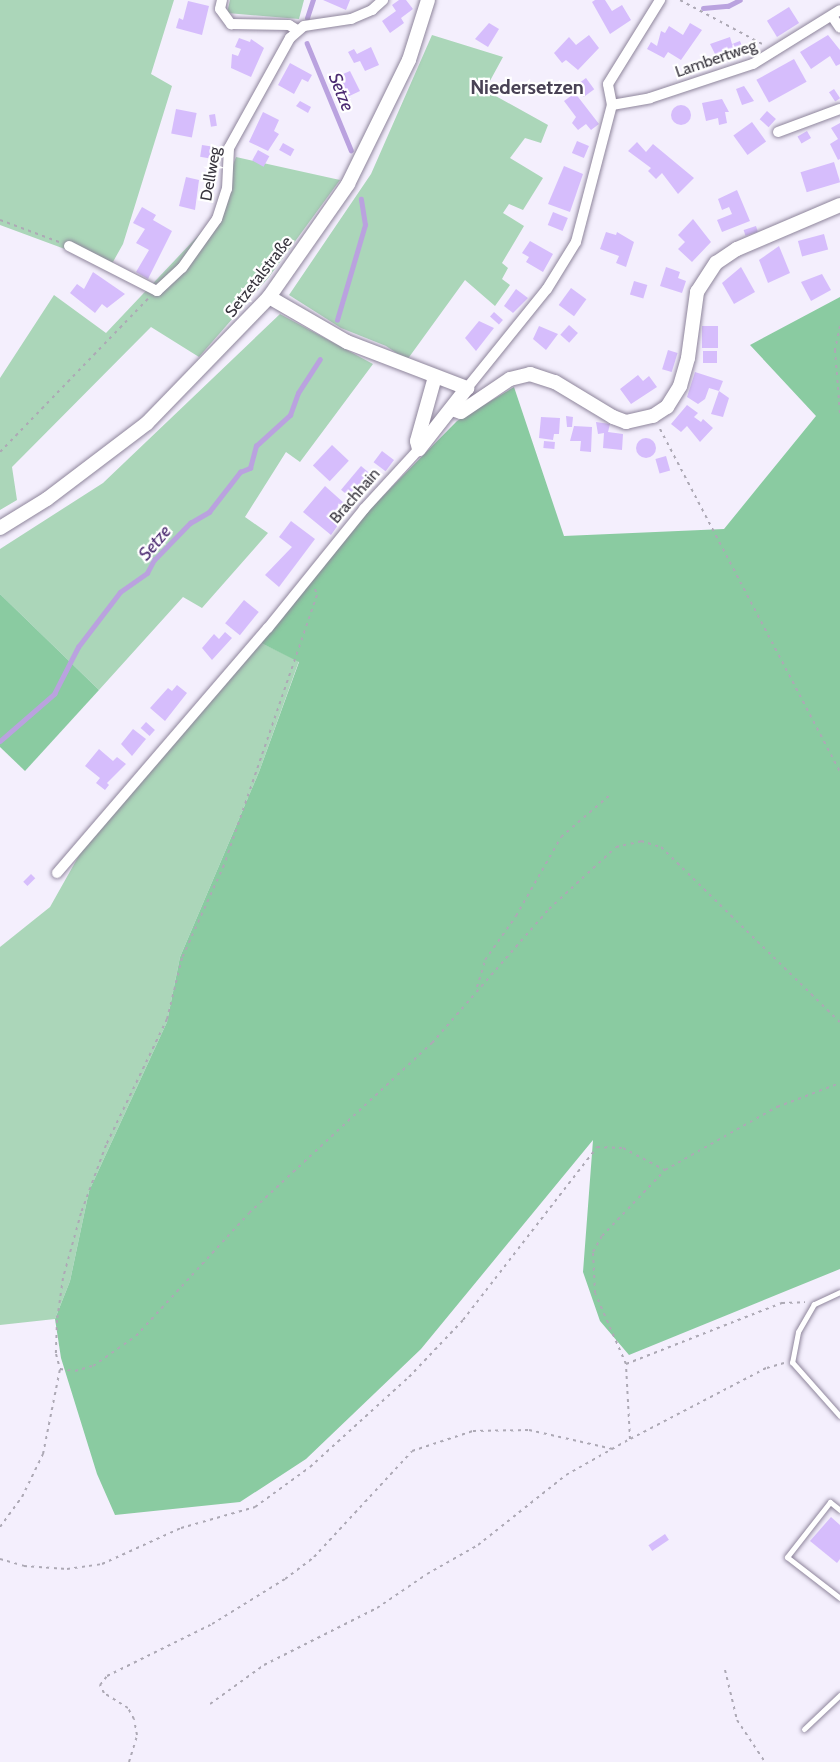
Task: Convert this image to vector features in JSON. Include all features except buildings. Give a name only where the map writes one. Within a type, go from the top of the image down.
[{"type":"street","points":[[222,0],[220,9],[231,24],[289,25],[297,30],[351,19],[372,10],[382,0]]},
{"type":"street","name":"Setzetalstraße","points":[[0,528],[47,499],[147,423],[269,297],[348,184],[409,60],[428,0]]},
{"type":"street","points":[[612,105],[608,84],[619,62],[656,12],[660,0]]},
{"type":"street","points":[[836,13],[840,28]]},
{"type":"street","name":"Lambertweg","points":[[612,105],[650,98],[753,64],[836,13]]},
{"type":"street","name":"Dellweg","points":[[157,291],[182,268],[218,219],[227,189],[229,148],[297,30]]},
{"type":"street","name":"Brachhain","points":[[57,873],[419,449],[547,289],[576,242],[612,105]]},
{"type":"street","points":[[778,132],[840,109]]},
{"type":"street","points":[[452,409],[461,412],[510,379],[530,374],[555,382],[613,417],[627,422],[653,416],[667,406],[680,386],[688,358],[697,292],[711,268],[737,249],[840,205]]},
{"type":"street","points":[[69,246],[157,291]]},
{"type":"street","points":[[269,297],[347,342],[467,388]]},
{"type":"street","points":[[419,449],[417,441],[435,377]]},
{"type":"lane","points":[[840,1292],[814,1304],[798,1332],[792,1362],[840,1416]]},
{"type":"lane","points":[[840,1510],[830,1502],[787,1557],[840,1598]]},
{"type":"lane","points":[[804,1729],[840,1695]]},
{"type":"path","points":[[680,0],[774,53]]},
{"type":"path","points":[[0,220],[69,246]]},
{"type":"path","points":[[0,452],[157,291]]},
{"type":"path","points":[[840,328],[835,350],[840,414]]},
{"type":"path","points":[[653,416],[700,498],[727,560],[776,645],[840,772]]},
{"type":"path","points":[[0,1527],[22,1497],[43,1454],[60,1369],[56,1354],[57,1320],[63,1278],[81,1213],[121,1112],[167,1019],[182,958],[224,865],[317,595],[310,575]]},
{"type":"path","points":[[476,990],[484,960],[516,916],[561,837],[611,794]]},
{"type":"path","points":[[60,1369],[75,1371],[93,1366],[136,1336],[249,1213],[432,1043],[476,990],[590,868],[616,847],[641,841],[661,847],[840,1022]]},
{"type":"path","points":[[630,1438],[626,1364],[595,1293],[594,1252],[602,1236],[665,1170],[777,1107],[840,1083]]},
{"type":"path","points":[[0,1559],[67,1569],[102,1564],[181,1528],[255,1507],[310,1467],[409,1377],[455,1328],[597,1147],[623,1148],[665,1170]]},
{"type":"path","points":[[626,1364],[782,1303],[814,1304]]},
{"type":"path","points":[[210,1704],[264,1665],[377,1608],[427,1574],[478,1545],[566,1475],[630,1438],[766,1368],[792,1362]]},
{"type":"path","points":[[129,1762],[136,1744],[134,1719],[128,1708],[104,1693],[100,1685],[107,1676],[212,1624],[285,1579],[314,1557],[412,1451],[472,1431],[529,1430],[613,1449]]},
{"type":"path","points":[[725,1670],[737,1720],[765,1762]]},
{"type":"green space","points":[[0,0],[174,0],[151,74],[172,86],[123,244],[109,269],[81,255],[0,225]]},
{"type":"green space","points":[[230,0],[304,0],[299,19],[227,13]]},
{"type":"green space","points":[[432,35],[503,57],[485,90],[548,125],[541,143],[525,138],[510,158],[543,178],[523,210],[509,204],[503,213],[524,226],[502,263],[508,268],[502,279],[510,285],[495,306],[465,280],[407,360],[386,346],[341,328],[289,295],[371,174]]},
{"type":"green space","points":[[236,157],[340,180],[269,277],[199,357],[151,327],[12,467],[17,500],[0,510],[0,378],[54,295],[106,333],[211,222]]},
{"type":"green space","points":[[840,297],[840,1269],[629,1355],[600,1321],[583,1272],[593,1140],[421,1349],[306,1459],[240,1502],[115,1515],[97,1474],[61,1358],[55,1319],[70,1281],[89,1191],[167,1022],[180,957],[259,772],[299,662],[261,643],[370,509],[457,421],[514,387],[564,536],[724,529],[816,416],[750,345]]},
{"type":"green space","points":[[280,314],[373,364],[300,462],[286,452],[245,517],[268,533],[202,608],[183,597],[99,690],[0,594],[0,549],[103,483]]},
{"type":"green space","points":[[0,594],[99,690],[25,771],[0,747]]},
{"type":"green space","points":[[261,643],[299,661],[259,772],[180,957],[167,1022],[89,1191],[70,1281],[55,1319],[0,1325],[0,947],[50,907],[91,834]]},
{"type":"waterway","name":"Setze","points":[[307,18],[313,0]]},
{"type":"waterway","points":[[703,8],[728,6],[740,0]]},
{"type":"waterway","name":"Setze","points":[[307,43],[351,150]]},
{"type":"waterway","name":"Setze","points":[[337,320],[365,225],[361,199]]},
{"type":"waterway","name":"Setze","points":[[0,741],[54,694],[78,647],[120,592],[147,573],[154,560],[190,523],[209,512],[240,472],[250,468],[256,446],[290,415],[298,393],[320,359]]},
{"type":"district","name":"Niedersetzen","points":[[527,87]]}]
